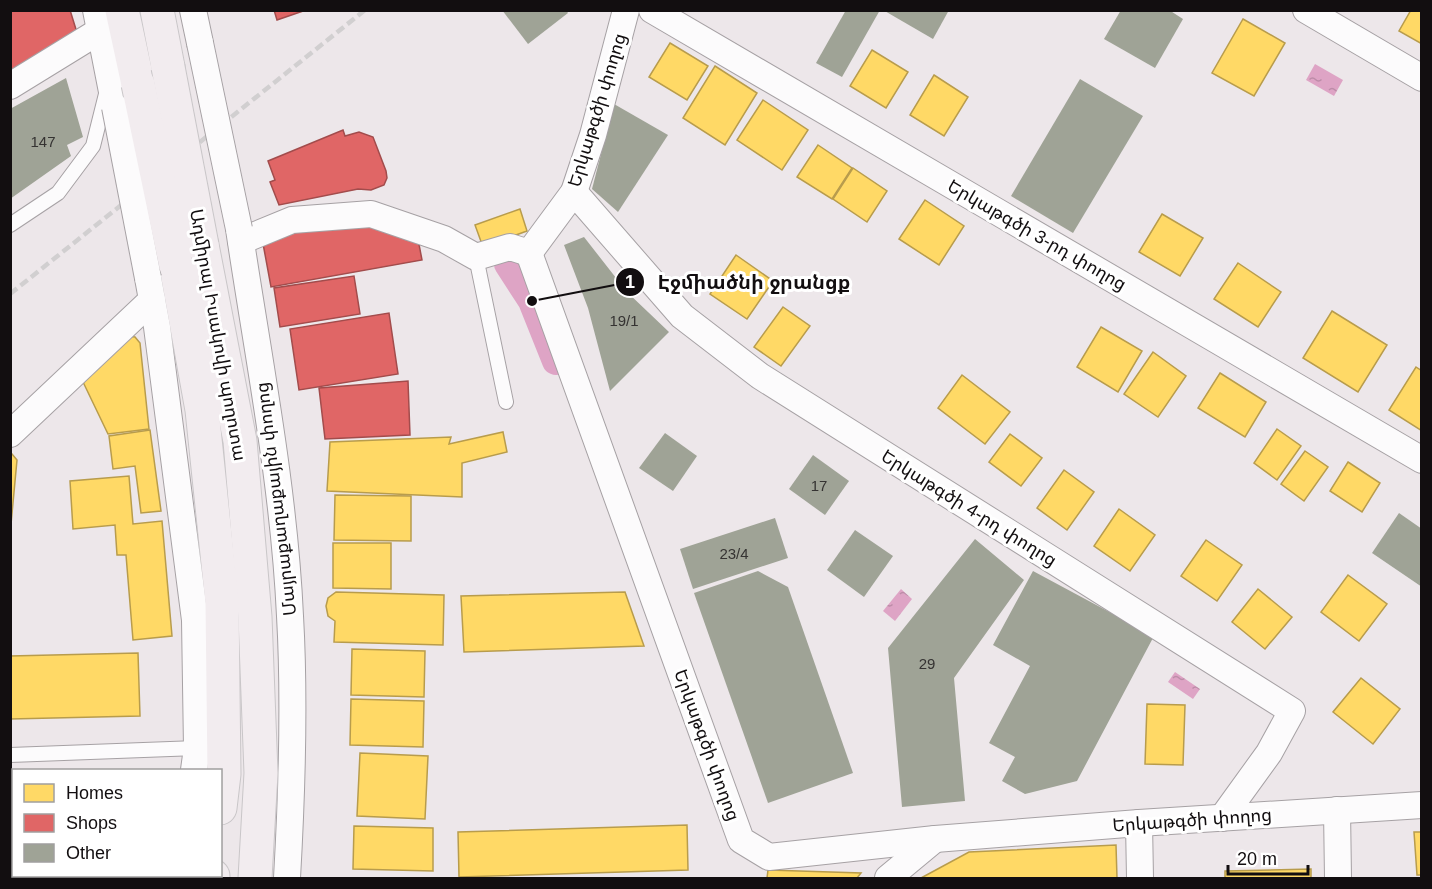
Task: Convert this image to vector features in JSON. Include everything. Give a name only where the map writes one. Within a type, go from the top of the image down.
[{"type":"highway","name":"Ադմիրալ Իսակովի պողոտա","points":[[157,10],[240,441],[255,617],[261,773],[255,879]]},
{"type":"highway","name":"Ադմիրալ Իսակովի պողոտա","points":[[106,17],[124,80],[158,281],[202,410],[222,602],[225,774],[222,794]]},
{"type":"street","name":"Մայրաքաղաքային փողոց","points":[[193,10],[240,235],[284,531],[290,615],[293,783],[287,879]]},
{"type":"street","name":"Երկաթգծի փողոց","points":[[626,10],[593,135],[574,192],[529,252],[741,840],[769,857],[935,839],[1139,823],[1422,806]]},
{"type":"street","name":"Երկաթգծի 3-րդ փողոց","points":[[652,10],[1422,460]]},
{"type":"street","points":[[1306,10],[1422,78]]},
{"type":"street","points":[[10,86],[106,17]]},
{"type":"street","points":[[124,80],[116,107],[158,281],[157,327],[195,620],[196,759]]},
{"type":"street","name":"Երկաթգծի 4-րդ փողոց","points":[[574,192],[682,316],[760,376],[1292,711],[1269,753],[1222,818]]},
{"type":"street","points":[[240,235],[292,220],[371,214],[444,239],[476,257],[510,247],[529,252]]},
{"type":"street","points":[[10,434],[158,281]]},
{"type":"street","points":[[1336,810],[1338,879]]},
{"type":"street","points":[[1139,823],[1140,879]]},
{"type":"street","points":[[888,879],[935,839]]},
{"type":"lane","points":[[10,225],[58,194],[93,146],[124,80]]},
{"type":"lane","points":[[476,257],[506,402]]},
{"type":"lane","points":[[10,755],[196,759]]},
{"type":"water","points":[[1315,64],[1343,80],[1334,96],[1306,80]]},
{"type":"water","points":[[901,589],[912,599],[895,621],[883,611]]},
{"type":"water","points":[[1175,672],[1200,689],[1193,699],[1168,682]]},
{"type":"building: Homes","points":[[1411,10],[1422,10],[1422,44],[1399,31]]},
{"type":"building: Homes","points":[[1243,19],[1285,43],[1254,96],[1212,73]]},
{"type":"building: Homes","points":[[670,43],[708,66],[687,100],[649,77]]},
{"type":"building: Homes","points":[[872,50],[908,72],[886,108],[850,86]]},
{"type":"building: Homes","points":[[715,66],[757,93],[725,145],[683,118]]},
{"type":"building: Homes","points":[[934,75],[968,97],[944,136],[910,115]]},
{"type":"building: Homes","points":[[763,100],[808,130],[782,170],[737,140]]},
{"type":"building: Homes","points":[[818,145],[852,168],[832,199],[797,177]]},
{"type":"building: Homes","points":[[853,168],[887,191],[867,222],[833,199]]},
{"type":"building: Homes","points":[[925,200],[964,226],[939,265],[899,239]]},
{"type":"building: Homes","points":[[520,209],[527,231],[483,247],[475,225]]},
{"type":"building: Homes","points":[[1162,214],[1203,238],[1180,276],[1139,252]]},
{"type":"building: Homes","points":[[736,255],[773,281],[747,319],[710,294]]},
{"type":"building: Homes","points":[[1238,263],[1281,292],[1258,327],[1214,299]]},
{"type":"building: Homes","points":[[783,307],[810,326],[781,366],[754,347]]},
{"type":"building: Homes","points":[[1332,311],[1387,345],[1358,392],[1303,358]]},
{"type":"building: Homes","points":[[1101,327],[1142,351],[1118,392],[1077,367]]},
{"type":"building: Homes","points":[[127,336],[135,337],[140,343],[149,429],[108,434],[83,382]]},
{"type":"building: Homes","points":[[1153,352],[1186,376],[1158,417],[1124,394]]},
{"type":"building: Homes","points":[[1416,367],[1422,371],[1422,431],[1389,410]]},
{"type":"building: Homes","points":[[1220,373],[1266,402],[1245,437],[1198,408]]},
{"type":"building: Homes","points":[[962,375],[1010,412],[985,444],[938,408]]},
{"type":"building: Homes","points":[[1277,429],[1301,446],[1277,480],[1254,463]]},
{"type":"building: Homes","points":[[150,430],[161,511],[141,513],[135,466],[113,469],[109,436]]},
{"type":"building: Homes","points":[[503,432],[507,452],[462,463],[462,497],[327,491],[330,442],[451,437],[449,444]]},
{"type":"building: Homes","points":[[1010,434],[1042,458],[1021,486],[989,462]]},
{"type":"building: Homes","points":[[1305,451],[1328,467],[1304,501],[1281,484]]},
{"type":"building: Homes","points":[[12,454],[17,460],[10,535],[10,456]]},
{"type":"building: Homes","points":[[1348,462],[1380,483],[1362,512],[1330,491]]},
{"type":"building: Homes","points":[[1064,470],[1094,492],[1067,530],[1037,508]]},
{"type":"building: Homes","points":[[129,476],[133,524],[162,521],[172,636],[133,640],[126,555],[117,555],[115,525],[73,529],[70,481]]},
{"type":"building: Homes","points":[[335,495],[411,496],[411,541],[334,540]]},
{"type":"building: Homes","points":[[1119,509],[1155,535],[1130,571],[1094,546]]},
{"type":"building: Homes","points":[[1206,540],[1242,565],[1217,601],[1181,576]]},
{"type":"building: Homes","points":[[333,543],[391,543],[391,589],[333,588]]},
{"type":"building: Homes","points":[[1348,575],[1387,604],[1359,641],[1321,612]]},
{"type":"building: Homes","points":[[1258,589],[1292,617],[1265,649],[1232,622]]},
{"type":"building: Homes","points":[[336,592],[444,595],[443,645],[334,642],[335,621],[328,616],[326,606],[328,598]]},
{"type":"building: Homes","points":[[625,592],[644,646],[464,652],[461,596]]},
{"type":"building: Homes","points":[[352,649],[425,651],[424,697],[351,695]]},
{"type":"building: Homes","points":[[138,653],[140,716],[10,719],[10,656]]},
{"type":"building: Homes","points":[[1361,678],[1400,709],[1373,744],[1333,712]]},
{"type":"building: Homes","points":[[351,699],[424,701],[423,747],[350,745]]},
{"type":"building: Homes","points":[[1147,704],[1185,705],[1183,765],[1145,764]]},
{"type":"building: Homes","points":[[360,753],[428,756],[425,819],[357,816]]},
{"type":"building: Homes","points":[[10,772],[12,772],[12,837],[10,837]]},
{"type":"building: Homes","points":[[687,825],[688,870],[459,877],[458,832]]},
{"type":"building: Homes","points":[[354,826],[433,828],[433,871],[353,869]]},
{"type":"building: Homes","points":[[1414,832],[1422,832],[1422,875],[1417,875]]},
{"type":"building: Homes","points":[[1116,845],[1117,878],[921,878],[969,852]]},
{"type":"building: Homes","points":[[1311,869],[1311,878],[1225,878],[1225,871]]},
{"type":"building: Homes","points":[[768,870],[861,873],[857,878],[767,878]]},
{"type":"building: Shops","points":[[10,10],[70,10],[78,36],[10,74]]},
{"type":"building: Shops","points":[[274,10],[306,10],[277,20]]},
{"type":"building: Shops","points":[[343,130],[345,136],[359,132],[373,137],[386,171],[387,178],[384,185],[371,190],[358,189],[279,205],[270,182],[275,180],[268,161]]},
{"type":"building: Shops","points":[[356,221],[418,239],[422,260],[271,287],[262,238]]},
{"type":"building: Shops","points":[[354,276],[360,314],[280,327],[274,288]]},
{"type":"building: Shops","points":[[389,313],[398,374],[299,390],[290,329]]},
{"type":"building: Shops","points":[[408,381],[410,435],[325,439],[319,388]]},
{"type":"building: Other","points":[[502,10],[566,10],[568,13],[528,44]]},
{"type":"building: Other","points":[[846,10],[880,10],[842,77],[816,63]]},
{"type":"building: Other","points":[[883,10],[949,10],[933,39]]},
{"type":"building: Other","points":[[1121,10],[1169,10],[1183,19],[1155,68],[1104,39]]},
{"type":"building: Other","points":[[66,78],[83,137],[67,145],[71,156],[10,199],[10,109]]},
{"type":"building: Other","points":[[1080,79],[1143,116],[1073,233],[1011,196]]},
{"type":"building: Other","points":[[614,104],[668,135],[618,212],[592,189]]},
{"type":"building: Other","points":[[584,237],[627,292],[669,332],[610,391],[588,308],[564,245]]},
{"type":"building: Other","points":[[665,433],[697,456],[673,491],[639,468]]},
{"type":"building: Other","points":[[813,455],[849,481],[825,515],[789,489]]},
{"type":"building: Other","points":[[1399,513],[1422,529],[1422,587],[1372,553]]},
{"type":"building: Other","points":[[775,518],[788,558],[693,589],[680,549]]},
{"type":"building: Other","points":[[855,530],[893,556],[864,597],[827,570]]},
{"type":"building: Other","points":[[975,539],[1024,580],[954,678],[965,801],[902,807],[888,648]]},
{"type":"building: Other","points":[[758,571],[788,587],[853,773],[768,803],[694,593]]},
{"type":"building: Other","points":[[1033,571],[1154,636],[1077,781],[1025,794],[1002,781],[1015,757],[989,743],[1030,666],[993,645]]},
{"type":"waterway","points":[[508,264],[532,301],[556,361]]},
{"type":"railway","points":[[10,294],[365,10]]},
{"type":"place","name":"Էջմիածնի ջրանցք","points":[[532,301]]}]
